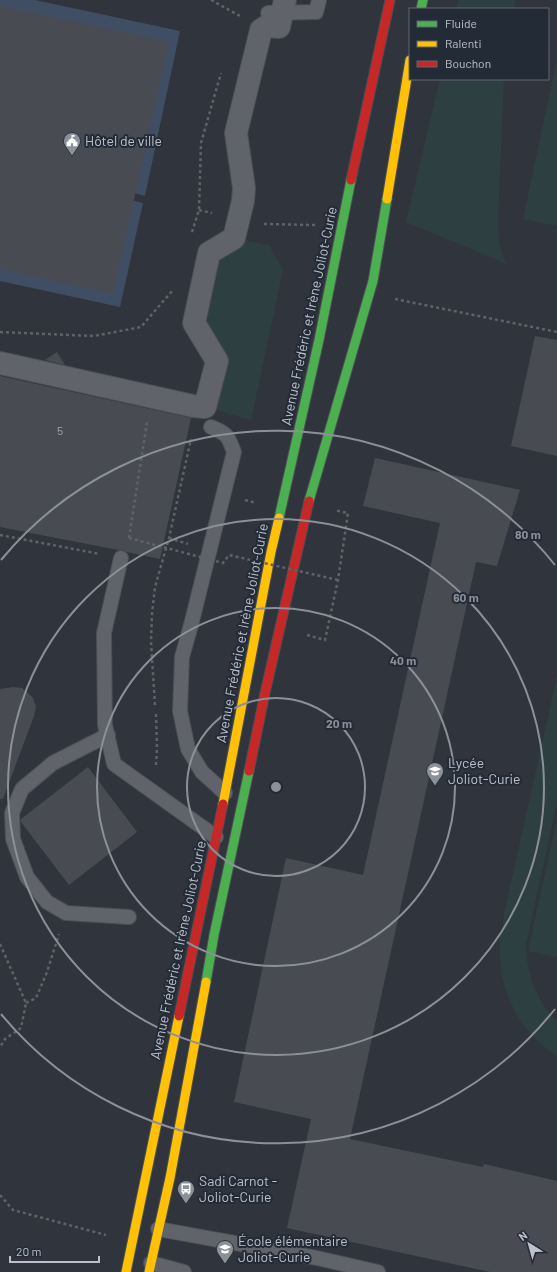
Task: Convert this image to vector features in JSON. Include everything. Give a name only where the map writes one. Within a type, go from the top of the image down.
[{"type":"main road","name":"Avenue Frédéric et Irène Joliot-Curie","points":[[126,1272],[216,837],[271,552],[319,340],[344,214],[390,0]]},
{"type":"main road","points":[[150,1267],[171,1170],[214,935],[260,716],[308,504],[373,281],[409,66]]},
{"type":"street","points":[[0,363],[193,406],[206,407],[217,361],[194,323],[210,253],[234,238],[243,200],[244,188],[236,133],[261,30],[267,26],[279,27],[285,0]]},
{"type":"lane","points":[[268,14],[317,6]]},
{"type":"lane","points":[[211,427],[225,434],[234,452],[182,657],[180,711],[188,749],[202,772],[224,793]]},
{"type":"lane","points":[[121,558],[104,633],[105,724],[114,764],[216,837]]},
{"type":"lane","points":[[108,735],[53,763],[22,789],[12,814],[13,839],[27,877],[47,902],[66,913],[129,917]]},
{"type":"lane","points":[[158,1228],[316,1258],[378,1272]]},
{"type":"lane","points":[[150,1267],[184,1272]]},
{"type":"path","points":[[211,0],[242,17]]},
{"type":"path","points":[[190,238],[199,210],[201,143],[223,67]]},
{"type":"path","points":[[259,224],[317,225]]},
{"type":"path","points":[[0,332],[94,336],[141,327],[174,289]]},
{"type":"path","points":[[396,299],[557,332]]},
{"type":"path","points":[[151,396],[129,538],[223,563],[229,555],[338,580]]},
{"type":"path","points":[[154,793],[157,748],[152,614],[155,587],[169,538],[199,406]]},
{"type":"path","points":[[325,640],[338,580],[348,513]]},
{"type":"path","points":[[0,535],[121,558]]},
{"type":"path","points":[[26,1003],[36,998],[47,972],[66,913]]},
{"type":"path","points":[[0,944],[26,1003],[20,1028],[5,1039],[0,1047]]},
{"type":"path","points":[[0,1194],[13,1210],[132,1241]]},
{"type":"shaded area","points":[[458,0],[516,0],[514,8],[456,8]]},
{"type":"shaded area","points":[[557,58],[557,226],[523,219]]},
{"type":"shaded area","points":[[440,80],[504,80],[498,226],[501,248],[507,264],[406,222]]},
{"type":"shaded area","points":[[234,238],[269,245],[283,270],[251,420],[205,407],[217,361],[194,323],[209,253]]},
{"type":"shaded area","points":[[557,676],[557,802],[526,945],[527,961],[535,990],[543,1005],[557,1022],[557,1056],[540,1043],[528,1031],[513,1008],[508,996],[501,969],[500,941],[504,914]]},
{"type":"shaded area","points":[[557,818],[557,957],[528,951]]},
{"type":"water","points":[[0,0],[35,0],[180,31],[145,196],[127,191],[0,13]]},
{"type":"water","points":[[126,199],[143,203],[120,307],[0,281],[0,262]]},
{"type":"building","name":"Hôtel de ville","points":[[0,6],[169,42],[113,294],[0,269]]},
{"type":"building","points":[[535,336],[557,340],[557,456],[511,446]]},
{"type":"building","points":[[57,352],[65,365],[45,360]]},
{"type":"building","points":[[0,376],[191,418],[160,559],[122,550],[0,527]]},
{"type":"building","points":[[375,458],[520,490],[497,566],[476,562],[350,1139],[483,1167],[484,1164],[557,1181],[557,1272],[490,1272],[287,1228],[311,1119],[234,1102],[286,858],[363,875],[440,523],[363,506]]},
{"type":"building","points":[[13,687],[22,688],[26,691],[33,698],[36,707],[3,799],[0,799],[0,689]]},
{"type":"building","points":[[88,767],[137,832],[69,885],[21,822],[21,819]]},
{"type":"traffic: fast","points":[[421,8],[423,0]]},
{"type":"traffic: fast","points":[[279,518],[319,340],[351,180]]},
{"type":"traffic: fast","points":[[309,501],[373,281],[387,199]]},
{"type":"traffic: fast","points":[[206,982],[214,935],[249,771]]},
{"type":"traffic: slow","points":[[387,199],[409,66]]},
{"type":"traffic: slow","points":[[223,804],[271,552],[279,518]]},
{"type":"traffic: slow","points":[[149,1272],[170,1178],[206,982]]},
{"type":"traffic: slow","points":[[126,1272],[179,1016]]},
{"type":"traffic: jam","points":[[351,180],[390,0]]},
{"type":"traffic: jam","points":[[249,771],[265,693],[309,501]]},
{"type":"traffic: jam","points":[[179,1016],[223,804]]},
{"type":"place","name":"Hôtel de ville","points":[[72,156]]},
{"type":"place","name":"Lycée Joliot-Curie","points":[[435,786]]},
{"type":"place","name":"Sadi Carnot - Joliot-Curie","points":[[186,1204]]},
{"type":"place","name":"École élémentaire Joliot-Curie","points":[[225,1264]]}]
